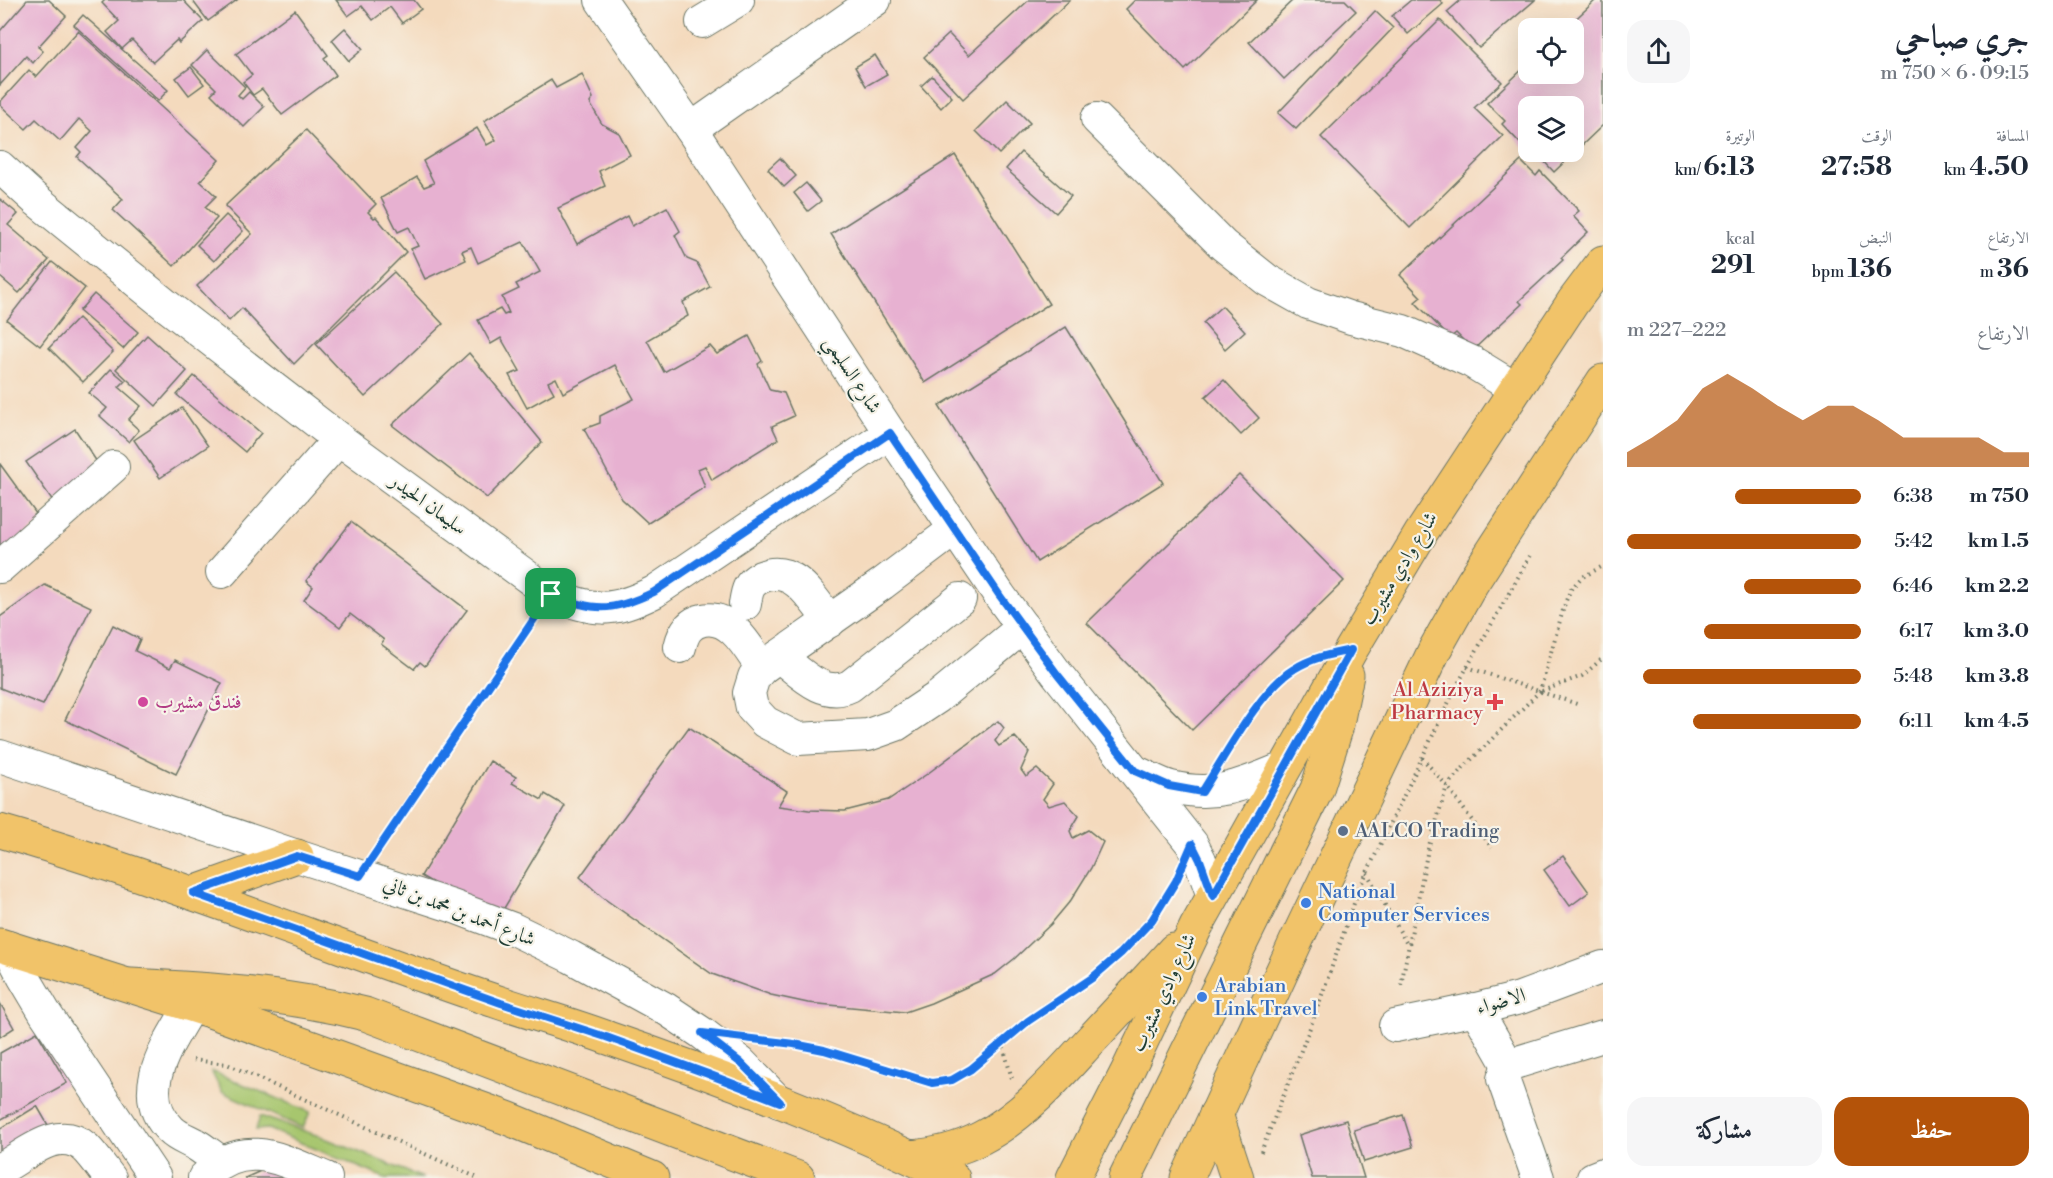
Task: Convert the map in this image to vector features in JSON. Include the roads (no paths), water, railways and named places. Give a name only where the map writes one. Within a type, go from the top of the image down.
[{"type":"main road","name":"شارع وادي مشيرب","points":[[1073,1178],[1128,1070],[1196,927],[1351,650],[1421,533],[1573,302],[1603,262]]},
{"type":"main road","points":[[1187,1178],[1435,649],[1472,583],[1597,396]]},
{"type":"main road","points":[[1125,1178],[1317,789],[1342,703],[1351,650]]},
{"type":"main road","points":[[0,812],[13,835]]},
{"type":"main road","name":"شارع أحمد بن محمد بن ثاني","points":[[13,835],[193,893],[708,1074],[910,1157],[953,1178]]},
{"type":"main road","points":[[193,893],[297,856]]},
{"type":"main road","points":[[910,1157],[929,1156],[966,1145],[983,1137],[1021,1110],[1064,1069],[1196,927]]},
{"type":"main road","points":[[4,946],[191,1005],[507,1118],[652,1178]]},
{"type":"main road","points":[[131,985],[223,990],[278,996],[365,1014],[798,1178]]},
{"type":"main road","points":[[1216,1114],[1248,1169]]},
{"type":"street","name":"شارع السليمي","points":[[601,0],[691,129],[890,433],[1023,627],[1057,674],[1192,844],[1213,896]]},
{"type":"street","points":[[702,22],[738,0]]},
{"type":"street","points":[[691,129],[875,0]]},
{"type":"street","points":[[1097,119],[1223,245],[1267,280],[1308,303],[1351,318],[1403,331],[1472,362],[1516,388]]},
{"type":"street","name":"سليمان الحيدر","points":[[0,167],[35,199],[114,263],[339,439],[551,594],[580,606],[607,609],[631,603],[654,592],[890,433]]},
{"type":"street","points":[[222,572],[339,439]]},
{"type":"street","points":[[0,567],[113,467]]},
{"type":"street","points":[[955,529],[770,662],[754,677],[749,693],[752,708],[765,722],[798,739],[868,735],[896,724],[938,697],[1023,627]]},
{"type":"street","points":[[745,604],[747,588],[753,581],[766,575],[781,574],[790,576],[802,586],[830,621]]},
{"type":"street","points":[[680,647],[683,634],[697,621],[718,620],[726,624],[770,662],[816,686],[841,691],[850,687],[960,598]]},
{"type":"street","name":"شارع أحمد بن محمد بن ثاني","points":[[0,756],[452,906],[513,929],[571,957],[666,1009],[741,1063],[780,1102]]},
{"type":"street","name":"شارع السليمي","points":[[1135,771],[1169,786],[1202,792],[1224,790],[1284,768]]},
{"type":"street","points":[[4,946],[45,1013],[155,1178]]},
{"type":"street","name":"الاضواء","points":[[1395,1026],[1520,998],[1603,967]]},
{"type":"street","points":[[191,1005],[156,1071],[153,1087],[154,1102],[160,1117],[182,1139],[196,1145],[213,1170],[233,1157],[258,1154],[282,1160],[326,1178]]},
{"type":"street","points":[[1476,1009],[1508,1065],[1503,1079],[1538,1178]]},
{"type":"street","points":[[1508,1065],[1600,1046]]},
{"type":"street","points":[[0,1169],[48,1141],[67,1139],[84,1146],[110,1178]]},
{"type":"street","points":[[1593,1178],[1603,1174]]},
{"type":"place","name":"فندق مشيرب","points":[[143,702]]},
{"type":"place","name":"Al Aziziya Pharmacy","points":[[1495,702]]},
{"type":"place","name":"AALCO Trading","points":[[1343,831]]},
{"type":"place","name":"National Computer Services","points":[[1306,903]]},
{"type":"place","name":"Arabian Link Travel","points":[[1202,997]]}]
